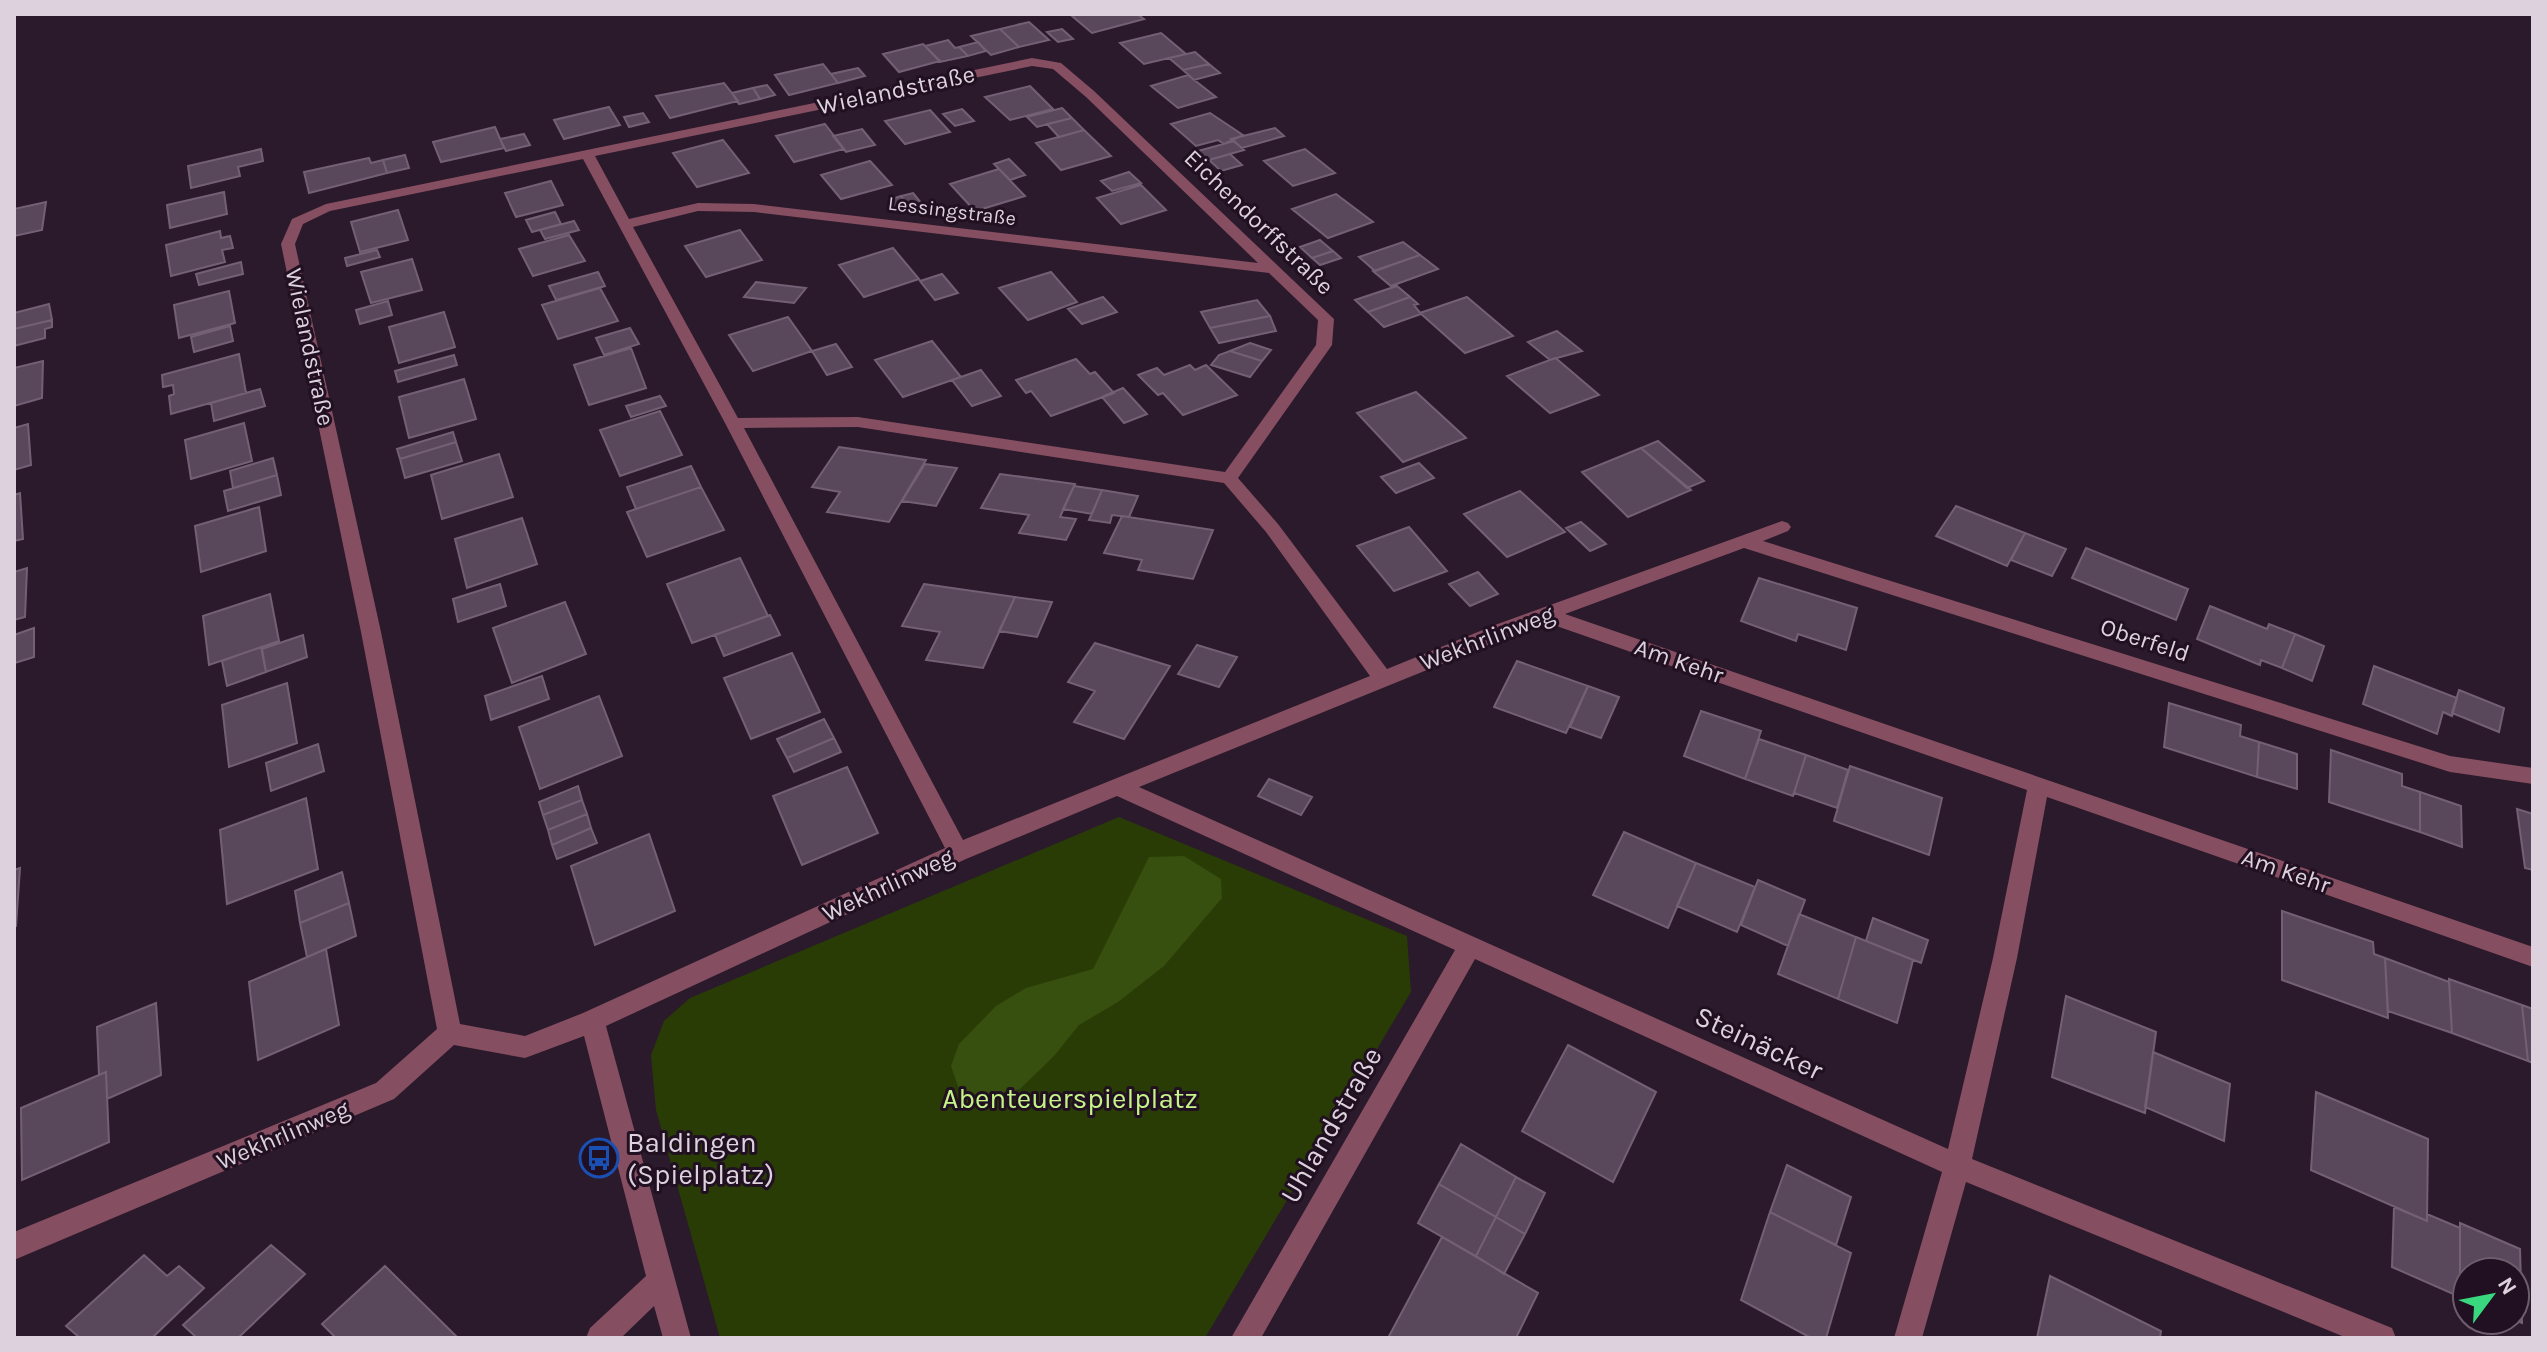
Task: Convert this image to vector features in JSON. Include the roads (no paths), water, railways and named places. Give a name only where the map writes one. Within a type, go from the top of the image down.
[{"type":"street","name":"Wielandstraße","points":[[450,1033],[371,632],[288,244],[297,222],[326,208],[1032,62],[1057,66],[1082,87]]},
{"type":"street","name":"Eichendorffstraße","points":[[1082,87],[1326,319],[1324,345],[1229,478]]},
{"type":"street","points":[[586,153],[733,423],[958,852]]},
{"type":"street","name":"Lessingstraße","points":[[626,224],[698,207],[754,208],[1275,269]]},
{"type":"street","points":[[733,423],[858,422],[1229,478],[1272,528],[1383,678]]},
{"type":"street","name":"Wekhrlinweg","points":[[14,1246],[385,1091],[450,1033],[525,1047],[592,1021],[958,852],[1383,678],[1782,527]]},
{"type":"street","name":"Oberfeld","points":[[1744,541],[2450,764],[2533,776]]},
{"type":"street","name":"Am Kehr","points":[[1546,615],[2533,957]]},
{"type":"street","points":[[1908,1338],[1957,1166],[2005,958],[2039,784]]},
{"type":"street","name":"Steinäcker","points":[[1118,787],[1957,1166],[2382,1338]]},
{"type":"street","name":"Uhlandstraße","points":[[1245,1338],[1471,944]]},
{"type":"street","points":[[592,1021],[677,1338]]},
{"type":"street","points":[[600,1338],[661,1281]]},
{"type":"place","name":"Baldingen (Spielplatz)","points":[[599,1158]]},
{"type":"park label","name":"Abenteuerspielplatz","points":[[1070,1098]]}]
